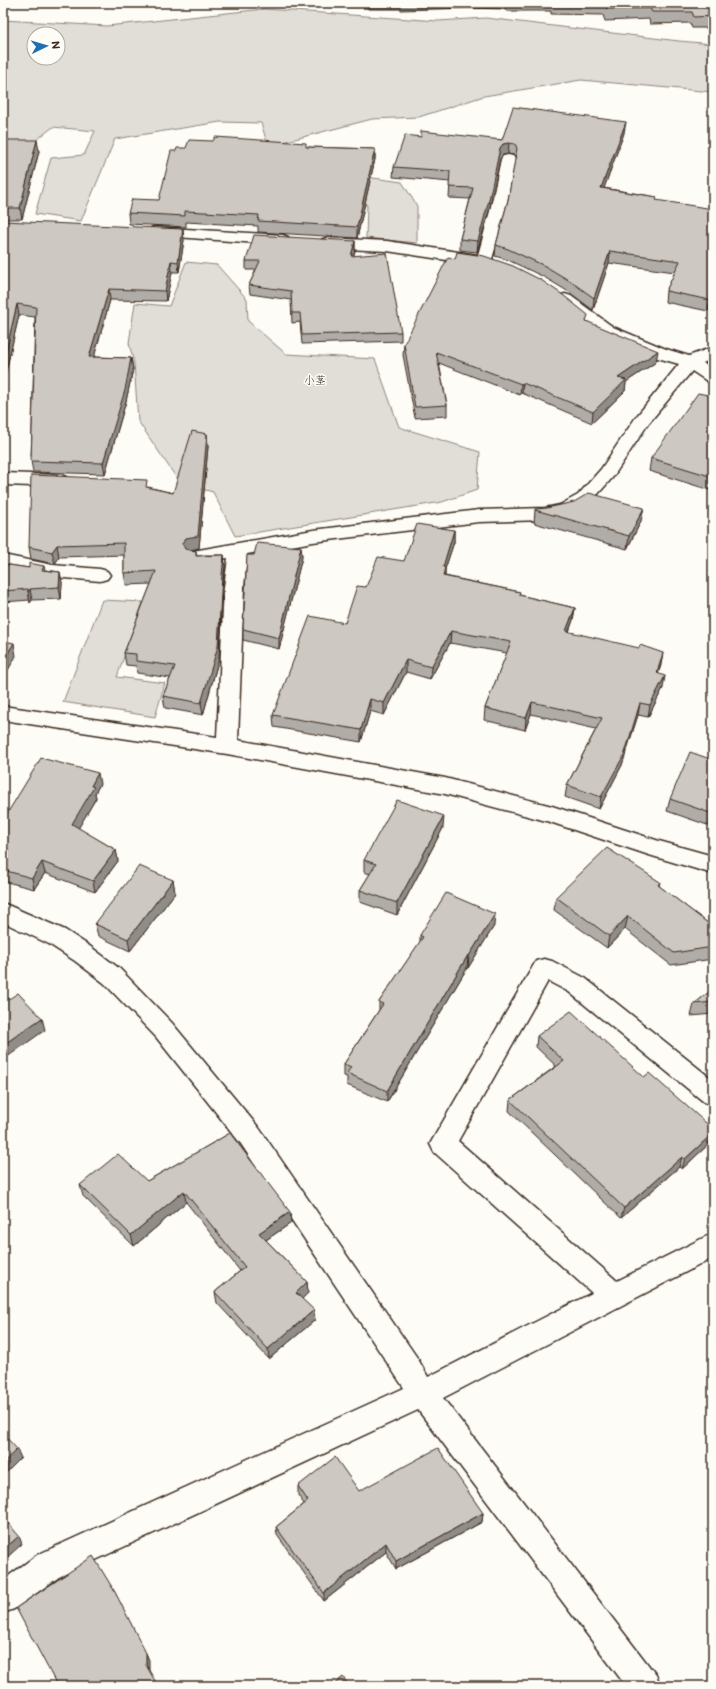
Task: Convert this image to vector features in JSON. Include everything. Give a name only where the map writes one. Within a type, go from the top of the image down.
[{"type":"street","points":[[484,260],[498,211],[508,159]]},
{"type":"street","points":[[137,231],[387,246],[484,260],[501,264]]},
{"type":"street","points":[[556,292],[607,330],[660,353],[690,362],[713,377]]},
{"type":"street","points":[[194,556],[238,550],[291,539],[346,532],[479,516],[545,514],[564,510],[584,499],[602,480],[642,421],[690,362],[713,352]]},
{"type":"street","points":[[3,479],[75,481]]},
{"type":"street","points":[[227,746],[234,588],[238,550]]},
{"type":"street","points":[[3,561],[53,571],[100,575]]},
{"type":"street","points":[[3,713],[227,746],[446,786],[552,814],[657,849],[713,865]]},
{"type":"street","points":[[3,912],[57,937],[83,954],[112,976],[164,1030],[250,1136],[408,1368],[423,1394],[645,1686]]},
{"type":"street","points":[[615,1296],[443,1144],[544,968],[578,985],[713,1094]]},
{"type":"street","points":[[3,1598],[48,1566],[423,1394],[713,1245]]},
{"type":"shaded area","points":[[264,9],[438,21],[486,18],[713,44],[713,92],[581,80],[484,96],[419,117],[372,119],[268,146],[261,123],[220,122],[115,139],[81,221],[35,214],[51,158],[84,155],[95,131],[53,127],[31,144],[3,149],[3,20],[107,26]]},
{"type":"shaded area","points":[[330,172],[402,182],[417,206],[417,243],[366,238],[367,205],[318,203]]},
{"type":"shaded area","points":[[186,262],[217,265],[247,299],[248,321],[286,354],[375,359],[399,427],[480,452],[477,490],[442,502],[235,536],[213,492],[180,483],[138,421],[134,363],[129,343],[135,303],[169,306]]},
{"type":"shaded area","points":[[102,600],[143,602],[117,677],[165,683],[155,717],[63,702]]},
{"type":"building","points":[[576,3],[713,3],[713,16],[694,17],[692,12],[652,12],[650,8],[607,9],[605,4]]},
{"type":"building","points":[[513,107],[626,122],[601,188],[657,197],[656,200],[713,209],[713,294],[710,300],[666,291],[680,261],[610,251],[594,298],[545,266],[496,245],[508,200],[517,148],[515,144],[503,144],[500,148],[489,200],[478,241],[460,239],[473,188],[449,187],[450,171],[394,167],[405,135],[421,137],[421,131],[502,140]]},
{"type":"building","points":[[215,137],[306,143],[306,147],[375,149],[357,227],[258,221],[259,215],[185,211],[185,216],[128,213],[132,199],[159,200],[171,151],[176,151],[177,148],[186,148],[189,140],[213,141]]},
{"type":"building","points":[[3,140],[37,140],[20,208],[3,208]]},
{"type":"building","points":[[3,221],[183,229],[178,262],[171,261],[165,291],[109,289],[89,357],[131,358],[125,390],[103,463],[31,461],[36,307],[17,304],[3,364]]},
{"type":"building","points":[[254,235],[355,241],[351,256],[387,253],[401,332],[302,335],[300,313],[292,313],[291,291],[249,285],[260,261],[246,261]]},
{"type":"building","points":[[457,252],[484,256],[513,266],[541,280],[563,295],[588,315],[586,321],[658,351],[618,378],[626,380],[593,412],[523,383],[521,384],[436,352],[447,405],[415,407],[404,344],[448,257],[455,259]]},
{"type":"building","points":[[698,393],[713,396],[713,477],[651,458]]},
{"type":"building","points":[[192,431],[207,434],[198,536],[186,538],[182,543],[185,549],[196,551],[196,556],[224,555],[218,646],[201,703],[163,696],[175,666],[136,661],[136,654],[124,653],[156,571],[124,573],[124,543],[57,545],[52,552],[29,547],[31,475],[147,480],[146,487],[173,493]]},
{"type":"building","points":[[589,493],[644,508],[629,536],[535,510],[574,502]]},
{"type":"building","points":[[417,524],[454,530],[443,567],[445,567],[443,576],[520,592],[519,595],[575,608],[566,631],[639,648],[640,645],[663,653],[657,673],[665,676],[650,705],[640,703],[625,753],[601,797],[567,785],[602,718],[532,702],[526,718],[485,708],[511,642],[451,631],[431,667],[406,660],[384,703],[370,699],[361,730],[273,715],[310,616],[345,623],[357,586],[366,587],[378,557],[404,561]]},
{"type":"building","points":[[257,543],[301,547],[279,638],[243,629],[247,555],[254,555]]},
{"type":"building","points":[[29,563],[44,566],[42,570],[60,572],[59,587],[30,589],[28,592],[28,589],[3,591],[3,564],[29,568]]},
{"type":"building","points":[[3,641],[14,643],[3,661]]},
{"type":"building","points":[[690,752],[713,760],[713,814],[670,799]]},
{"type":"building","points":[[41,758],[98,773],[91,786],[94,787],[72,824],[116,850],[93,881],[42,862],[32,878],[3,870],[3,816],[5,817]]},
{"type":"building","points":[[397,800],[444,816],[397,903],[360,890],[376,864],[364,860]]},
{"type":"building","points":[[607,848],[660,882],[658,885],[713,927],[713,947],[674,953],[628,916],[609,936],[556,897]]},
{"type":"building","points":[[139,866],[173,880],[128,939],[95,924]]},
{"type":"building","points":[[446,893],[495,914],[469,956],[468,955],[387,1091],[347,1073],[351,1067],[344,1064],[383,1004],[379,1002],[423,937],[420,935]]},
{"type":"building","points":[[713,989],[713,1002],[694,1004]]},
{"type":"building","points":[[18,993],[42,1018],[3,1045],[3,994],[9,999]]},
{"type":"building","points":[[571,1011],[644,1077],[649,1073],[713,1129],[713,1133],[685,1159],[682,1157],[624,1208],[510,1100],[564,1061],[537,1036]]},
{"type":"building","points":[[230,1133],[290,1212],[259,1233],[307,1282],[296,1293],[314,1310],[268,1349],[215,1292],[245,1267],[184,1191],[131,1235],[80,1185],[118,1154],[147,1181]]},
{"type":"building","points":[[3,1434],[17,1449],[3,1463]]},
{"type":"building","points":[[438,1448],[483,1513],[396,1561],[386,1543],[324,1593],[276,1527],[308,1501],[298,1486],[335,1457],[359,1491]]},
{"type":"building","points":[[3,1517],[19,1536],[3,1550]]},
{"type":"building","points":[[93,1556],[115,1592],[146,1653],[146,1665],[158,1686],[56,1686],[57,1685],[16,1608]]},
{"type":"building","points":[[343,1677],[349,1686],[332,1686]]},
{"type":"district","name":"小茎","points":[[315,380]]}]
